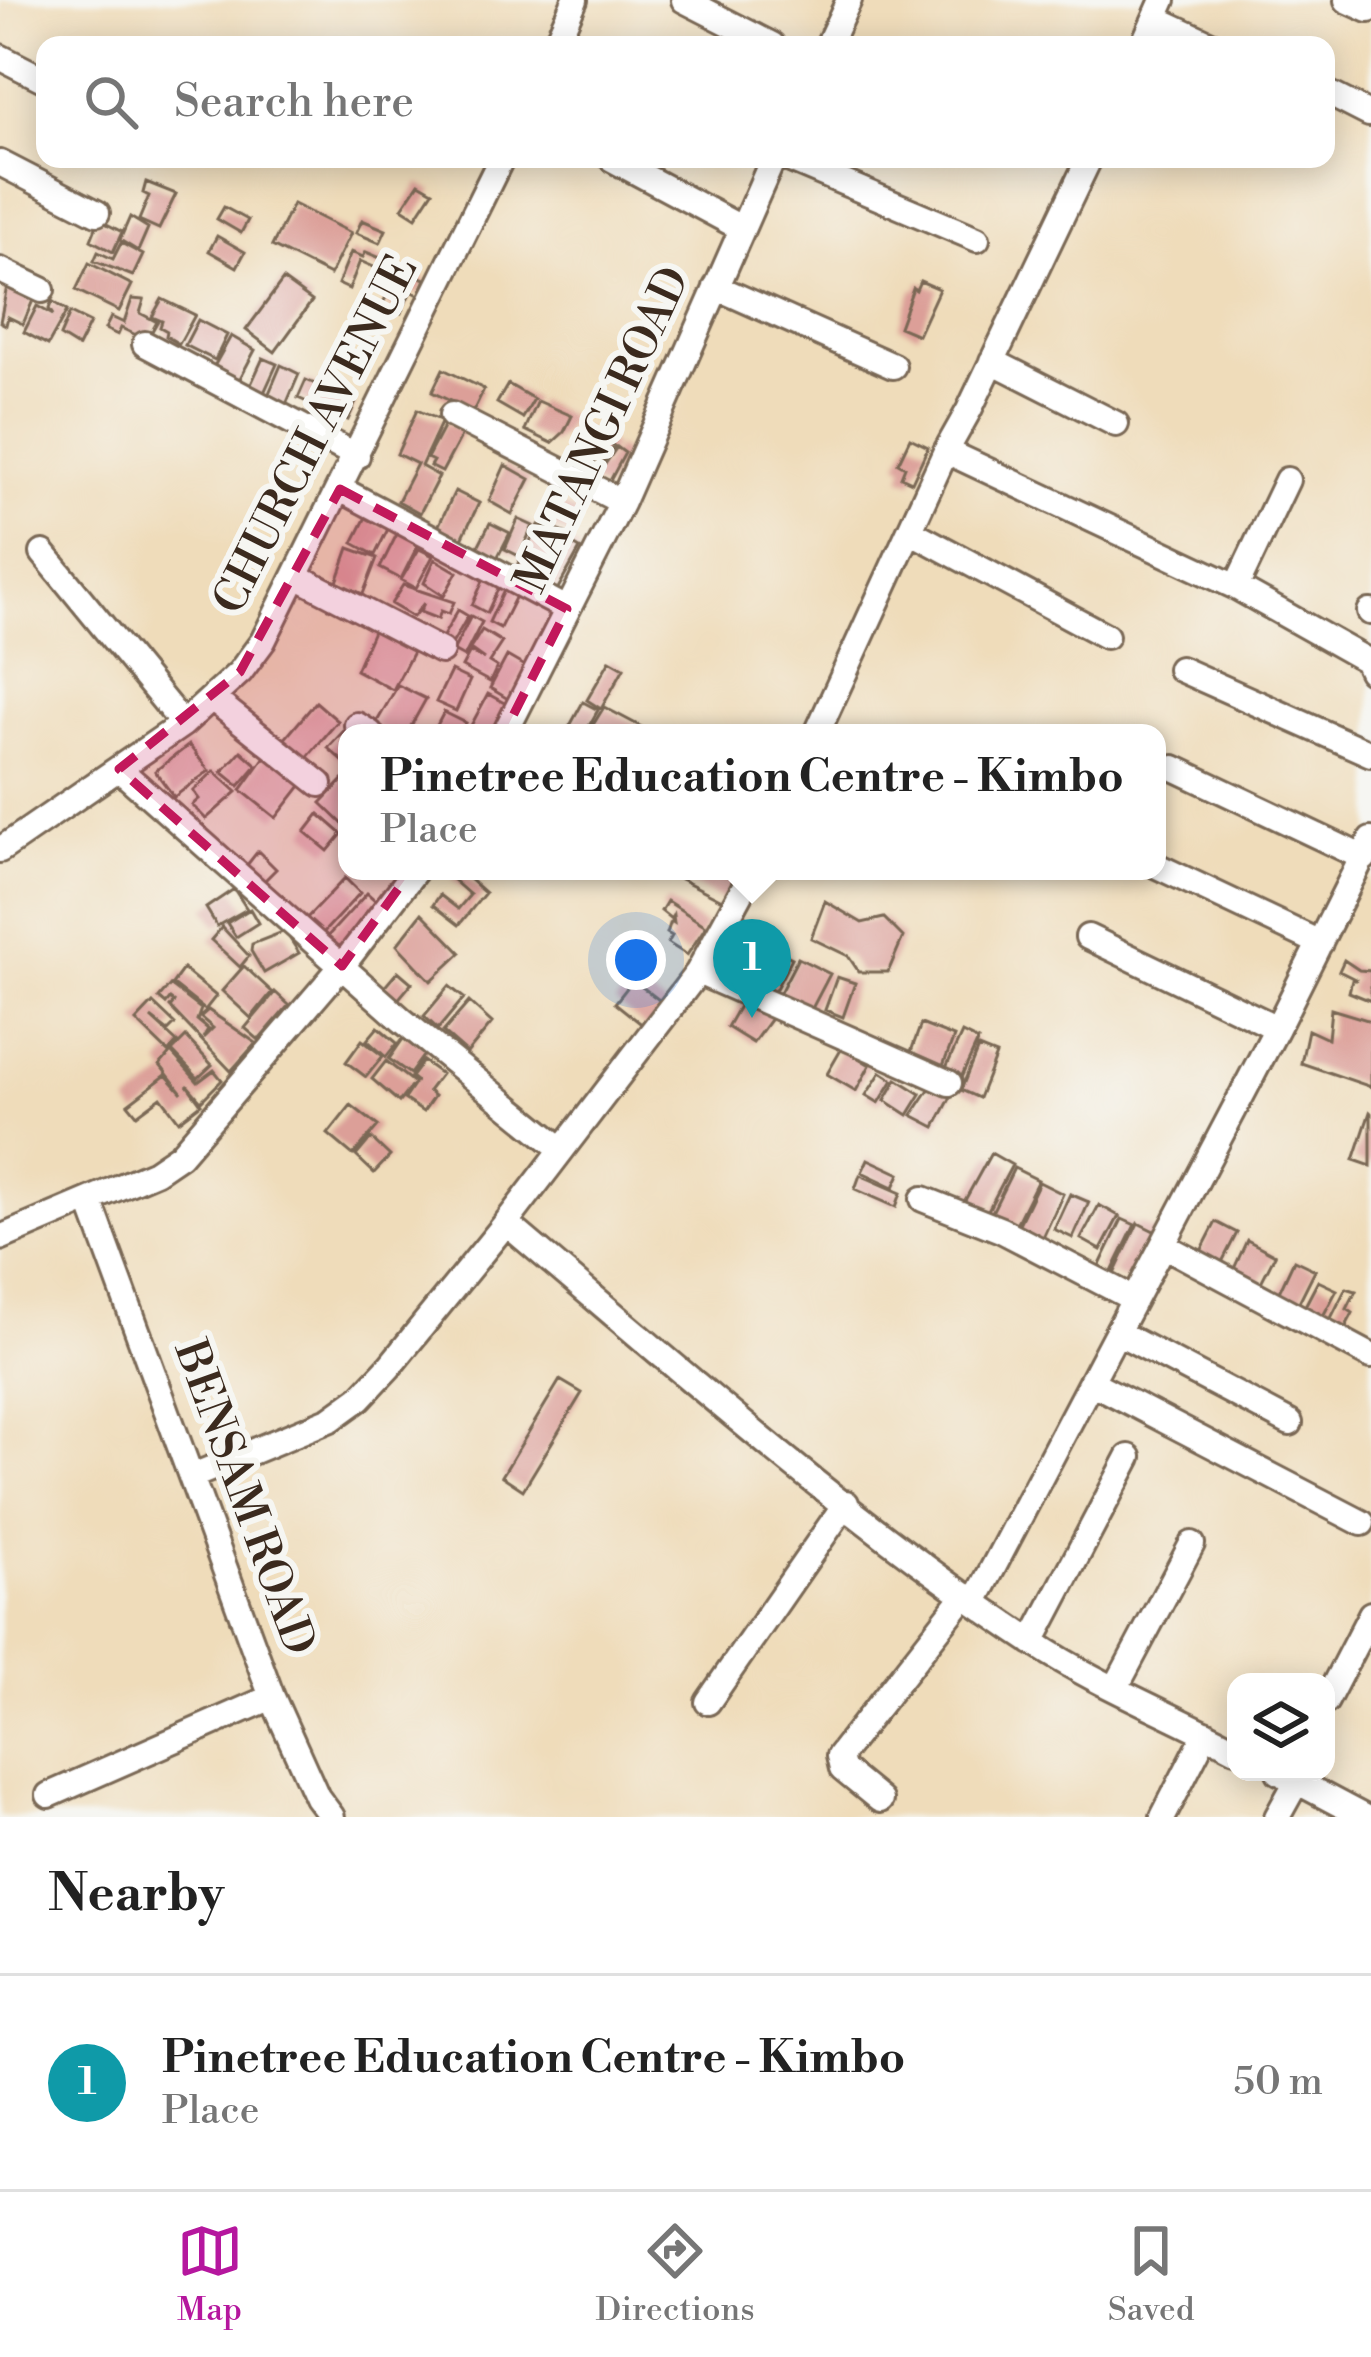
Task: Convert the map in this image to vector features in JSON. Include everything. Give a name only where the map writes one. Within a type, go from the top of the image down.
[{"type":"street","points":[[559,36],[575,0]]},
{"type":"street","points":[[684,0],[754,36]]},
{"type":"street","points":[[832,36],[849,0]]},
{"type":"street","points":[[1159,9],[1200,36]]},
{"type":"street","points":[[0,57],[36,75]]},
{"type":"street","points":[[1335,97],[1369,114]]},
{"type":"street","points":[[0,164],[97,213]]},
{"type":"street","name":"CHURCH AVENUE","points":[[0,850],[183,724],[213,699],[263,641],[497,168]]},
{"type":"street","points":[[629,168],[741,228]]},
{"type":"street","name":"MATANGI ROAD","points":[[510,724],[622,502],[769,168]]},
{"type":"street","points":[[809,168],[977,239]]},
{"type":"street","points":[[821,724],[946,451],[1085,168]]},
{"type":"street","points":[[0,270],[42,290]]},
{"type":"street","points":[[716,287],[893,366]]},
{"type":"street","points":[[145,344],[357,455]]},
{"type":"street","points":[[992,361],[1116,424]]},
{"type":"street","points":[[452,415],[622,502]]},
{"type":"street","points":[[946,451],[1236,587],[1366,660],[1371,671]]},
{"type":"street","points":[[1236,587],[1287,480]]},
{"type":"street","points":[[340,489],[567,609]]},
{"type":"street","points":[[910,531],[1106,636]]},
{"type":"street","points":[[43,553],[183,724]]},
{"type":"street","points":[[298,577],[441,651]]},
{"type":"street","points":[[1180,669],[1371,754]]},
{"type":"street","points":[[213,699],[320,784]]},
{"type":"street","points":[[880,1800],[842,1769],[839,1756],[970,1599],[1091,1382],[1368,849],[1174,768]]},
{"type":"street","points":[[119,770],[402,1020],[560,1148]]},
{"type":"street","points":[[1166,870],[1320,943]]},
{"type":"street","points":[[0,1238],[155,1172],[199,1138],[408,880]]},
{"type":"street","points":[[193,1476],[294,1437],[332,1419],[360,1398],[506,1223],[698,973],[748,880]]},
{"type":"street","points":[[1088,937],[1277,1028]]},
{"type":"street","points":[[698,973],[949,1083]]},
{"type":"street","points":[[923,1199],[1001,1229],[1134,1299]]},
{"type":"street","name":"BENSAM ROAD","points":[[90,1202],[272,1697],[317,1797],[332,1817]]},
{"type":"street","points":[[506,1223],[970,1599],[1032,1642],[1115,1689],[1227,1744]]},
{"type":"street","points":[[1163,1245],[1371,1356]]},
{"type":"street","points":[[1117,1332],[1290,1424]]},
{"type":"street","points":[[1091,1382],[1362,1523]]},
{"type":"street","points":[[1032,1642],[1129,1457]]},
{"type":"street","points":[[708,1702],[846,1503]]},
{"type":"street","points":[[1115,1689],[1192,1544]]},
{"type":"street","points":[[1335,1683],[1371,1613]]},
{"type":"street","points":[[49,1795],[272,1697]]},
{"type":"street","points":[[1163,1817],[1206,1732]]},
{"type":"street","points":[[1277,1817],[1286,1781]]},
{"type":"street","points":[[1300,1781],[1368,1815]]},
{"type":"highlighted area","points":[[340,489],[567,609],[487,767],[342,966],[119,769],[240,672]]},
{"type":"building","points":[[146,182],[176,194],[159,229],[139,220],[149,196],[143,193]]},
{"type":"building","points":[[419,183],[433,191],[416,217],[402,208]]},
{"type":"building","points":[[293,204],[351,233],[330,275],[272,246]]},
{"type":"building","points":[[224,207],[248,220],[241,233],[217,219]]},
{"type":"building","points":[[130,217],[148,228],[138,251],[120,240]]},
{"type":"building","points":[[99,220],[122,232],[113,252],[91,240]]},
{"type":"building","points":[[362,220],[386,230],[380,243],[356,233]]},
{"type":"building","points":[[217,236],[245,252],[237,267],[209,251]]},
{"type":"building","points":[[121,243],[143,255],[133,276],[94,261],[98,252],[113,259]]},
{"type":"building","points":[[351,252],[363,257],[366,252],[397,265],[392,275],[360,261],[349,289],[338,284]]},
{"type":"building","points":[[89,263],[132,285],[119,311],[76,290]]},
{"type":"building","points":[[413,274],[426,279],[419,295],[411,291],[401,313],[383,303],[393,283],[407,289]]},
{"type":"building","points":[[283,280],[312,301],[275,352],[246,330]]},
{"type":"building","points":[[8,281],[36,293],[23,324],[8,317],[6,325],[0,322]]},
{"type":"building","points":[[920,281],[939,289],[918,335],[899,327]]},
{"type":"building","points":[[132,299],[144,300],[140,313],[157,322],[147,340],[121,328],[118,335],[105,329],[111,317],[124,323]]},
{"type":"building","points":[[162,299],[195,315],[179,344],[166,336],[162,321],[152,317]]},
{"type":"building","points":[[52,301],[67,311],[48,345],[24,332],[37,306],[53,315]]},
{"type":"building","points":[[70,313],[90,323],[78,347],[60,336]]},
{"type":"building","points":[[198,320],[227,335],[215,360],[185,345]]},
{"type":"building","points":[[231,336],[255,350],[237,384],[212,370]]},
{"type":"building","points":[[263,358],[277,364],[262,397],[248,391]]},
{"type":"building","points":[[281,365],[299,374],[285,407],[267,398]]},
{"type":"building","points":[[443,369],[484,389],[473,412],[432,392]]},
{"type":"building","points":[[306,380],[356,402],[348,420],[298,398]]},
{"type":"building","points":[[508,384],[534,399],[523,418],[497,403]]},
{"type":"building","points":[[538,401],[572,416],[552,443],[525,430]]},
{"type":"building","points":[[417,410],[442,421],[421,466],[439,476],[420,513],[398,501],[417,464],[397,454]]},
{"type":"building","points":[[446,422],[464,431],[442,472],[430,466],[433,461],[427,458]]},
{"type":"building","points":[[583,427],[614,446],[602,464],[596,459],[593,466],[576,458],[581,451],[574,447]]},
{"type":"building","points":[[910,438],[928,447],[912,482],[901,477],[905,467],[898,463]]},
{"type":"building","points":[[617,447],[625,453],[605,490],[584,478],[591,468],[603,467]]},
{"type":"building","points":[[505,465],[530,479],[512,514],[489,501]]},
{"type":"building","points":[[455,491],[479,503],[459,545],[435,533]]},
{"type":"building","points":[[551,502],[578,513],[570,535],[543,525]]},
{"type":"building","points":[[366,517],[388,529],[375,555],[353,543]]},
{"type":"building","points":[[518,519],[533,526],[519,556],[505,549]]},
{"type":"building","points":[[490,523],[510,533],[494,564],[474,554]]},
{"type":"building","points":[[539,525],[580,549],[556,592],[515,569]]},
{"type":"building","points":[[401,526],[422,537],[401,579],[380,568]]},
{"type":"building","points":[[349,548],[377,558],[363,594],[337,582]]},
{"type":"building","points":[[419,549],[433,556],[416,588],[401,580]]},
{"type":"building","points":[[435,559],[457,572],[444,596],[424,583]]},
{"type":"building","points":[[484,567],[504,576],[487,613],[472,605]]},
{"type":"building","points":[[508,582],[520,588],[500,628],[489,622]]},
{"type":"building","points":[[403,585],[454,602],[449,614],[441,611],[438,619],[420,612],[424,603],[413,617],[391,604]]},
{"type":"building","points":[[458,610],[468,616],[448,651],[438,645]]},
{"type":"building","points":[[471,616],[482,622],[464,657],[453,651]]},
{"type":"building","points":[[376,624],[416,646],[393,690],[356,670]]},
{"type":"building","points":[[482,630],[502,642],[489,662],[497,667],[490,682],[462,667],[470,652],[484,659],[470,649]]},
{"type":"building","points":[[507,656],[526,667],[508,699],[490,688]]},
{"type":"building","points":[[610,660],[624,668],[601,709],[587,700]]},
{"type":"building","points":[[451,671],[470,680],[456,711],[436,702]]},
{"type":"building","points":[[398,685],[426,699],[412,724],[376,724]]},
{"type":"building","points":[[488,694],[508,705],[498,724],[472,724]]},
{"type":"building","points":[[316,702],[338,721],[305,760],[283,741]]},
{"type":"building","points":[[583,702],[598,710],[590,724],[571,724]]},
{"type":"building","points":[[604,707],[636,724],[594,724]]},
{"type":"building","points":[[444,712],[466,723],[466,724],[438,724]]},
{"type":"building","points":[[338,737],[338,757],[328,748]]},
{"type":"building","points":[[189,745],[209,771],[174,797],[155,771]]},
{"type":"building","points":[[272,747],[308,777],[276,818],[241,790]]},
{"type":"building","points":[[241,751],[257,765],[239,786],[222,772]]},
{"type":"building","points":[[214,771],[237,792],[206,819],[192,805],[199,799],[193,791]]},
{"type":"building","points":[[338,785],[338,819],[321,803]]},
{"type":"building","points":[[319,814],[338,831],[338,839],[328,851],[305,832]]},
{"type":"building","points":[[258,851],[276,869],[263,882],[247,865]]},
{"type":"building","points":[[343,880],[360,893],[321,935],[305,920]]},
{"type":"building","points":[[453,880],[470,880],[485,893],[459,925],[433,905],[440,895],[458,909],[470,895]]},
{"type":"building","points":[[683,880],[737,880],[728,903]]},
{"type":"building","points":[[234,889],[247,909],[217,926],[206,908]]},
{"type":"building","points":[[367,893],[383,907],[342,951],[327,937]]},
{"type":"building","points":[[667,901],[706,926],[687,955],[668,943],[672,936],[667,933],[671,921],[674,923],[673,915],[671,919],[661,911]]},
{"type":"building","points":[[825,901],[862,923],[884,918],[903,937],[888,972],[859,972],[848,956],[811,938]]},
{"type":"building","points":[[250,909],[258,923],[236,937],[227,923]]},
{"type":"building","points":[[422,913],[461,953],[431,981],[397,945]]},
{"type":"building","points":[[222,927],[249,956],[240,967],[211,940]]},
{"type":"building","points":[[285,931],[299,953],[264,973],[251,951],[252,944]]},
{"type":"building","points":[[761,942],[792,958],[770,1000],[739,984]]},
{"type":"building","points":[[798,958],[830,974],[806,1020],[774,1004]]},
{"type":"building","points":[[1344,960],[1359,970],[1371,971],[1371,1001],[1349,992],[1352,980],[1357,980],[1339,971]]},
{"type":"building","points":[[244,966],[272,992],[251,1018],[222,991]]},
{"type":"building","points":[[183,969],[216,996],[205,1010],[172,984]]},
{"type":"building","points":[[398,971],[412,983],[396,1002],[382,990]]},
{"type":"building","points":[[837,977],[855,983],[843,1017],[825,1010]]},
{"type":"building","points":[[633,980],[667,1006],[649,1030],[615,1003]]},
{"type":"building","points":[[170,985],[201,1009],[197,1020],[208,1029],[203,1038],[213,1028],[200,1017],[208,1010],[256,1043],[231,1071],[170,1007],[174,1002],[170,999],[166,1004],[159,998]]},
{"type":"building","points":[[449,986],[464,998],[438,1029],[424,1016]]},
{"type":"building","points":[[275,992],[289,1005],[259,1040],[245,1028]]},
{"type":"building","points":[[747,992],[778,1009],[753,1043],[727,1027]]},
{"type":"building","points":[[469,1002],[492,1023],[467,1053],[443,1032]]},
{"type":"building","points":[[153,1003],[175,1024],[168,1031],[151,1018],[177,1042],[168,1052],[136,1021]]},
{"type":"building","points":[[1331,1009],[1371,1021],[1371,1087],[1301,1063],[1308,1030],[1328,1039]]},
{"type":"building","points":[[921,1024],[954,1037],[941,1071],[909,1057]]},
{"type":"building","points":[[378,1027],[397,1043],[386,1057],[367,1040]]},
{"type":"building","points":[[408,1032],[429,1048],[410,1074],[389,1059]]},
{"type":"building","points":[[962,1033],[978,1041],[960,1080],[944,1072]]},
{"type":"building","points":[[186,1037],[212,1065],[198,1078],[172,1051]]},
{"type":"building","points":[[362,1040],[383,1056],[366,1077],[346,1062]]},
{"type":"building","points":[[842,1048],[870,1065],[856,1091],[827,1074]]},
{"type":"building","points":[[978,1048],[996,1055],[979,1098],[961,1090]]},
{"type":"building","points":[[171,1052],[198,1082],[214,1070],[222,1080],[201,1101],[187,1085],[201,1104],[179,1121],[161,1097],[137,1115],[128,1104],[166,1075],[182,1093],[160,1065]]},
{"type":"building","points":[[386,1061],[414,1083],[399,1102],[372,1079]]},
{"type":"building","points":[[423,1061],[441,1074],[428,1091],[434,1096],[423,1112],[404,1099]]},
{"type":"building","points":[[881,1072],[893,1080],[879,1103],[866,1095]]},
{"type":"building","points":[[897,1079],[921,1094],[908,1115],[885,1100]]},
{"type":"building","points":[[932,1085],[953,1093],[935,1127],[912,1115]]},
{"type":"building","points":[[351,1105],[378,1126],[353,1155],[328,1134]]},
{"type":"building","points":[[1371,1113],[1371,1166],[1354,1160]]},
{"type":"building","points":[[371,1138],[390,1156],[374,1173],[356,1156]]},
{"type":"building","points":[[991,1153],[1012,1165],[986,1214],[964,1202]]},
{"type":"building","points":[[868,1159],[900,1174],[894,1187],[862,1172]]},
{"type":"building","points":[[1014,1168],[1038,1180],[1012,1232],[988,1220]]},
{"type":"building","points":[[860,1175],[901,1193],[896,1207],[855,1189]]},
{"type":"building","points":[[1039,1182],[1063,1194],[1040,1244],[1015,1232]]},
{"type":"building","points":[[1070,1194],[1089,1202],[1073,1238],[1054,1229]]},
{"type":"building","points":[[1099,1205],[1119,1216],[1101,1250],[1081,1239]]},
{"type":"building","points":[[1122,1219],[1135,1225],[1110,1276],[1098,1269]]},
{"type":"building","points":[[1216,1222],[1237,1233],[1220,1266],[1199,1255]]},
{"type":"building","points":[[1138,1223],[1162,1235],[1139,1286],[1114,1274]]},
{"type":"building","points":[[1247,1240],[1275,1255],[1254,1296],[1228,1282]]},
{"type":"building","points":[[1294,1260],[1315,1270],[1298,1304],[1278,1294]]},
{"type":"building","points":[[1318,1281],[1337,1290],[1323,1316],[1305,1306]]},
{"type":"building","points":[[1346,1288],[1356,1291],[1347,1309],[1353,1313],[1344,1330],[1329,1322]]},
{"type":"building","points":[[560,1380],[582,1393],[523,1490],[502,1476]]},
{"type":"place","name":"Pinetree Education Centre - Kimbo","points":[[752,1018]]}]
